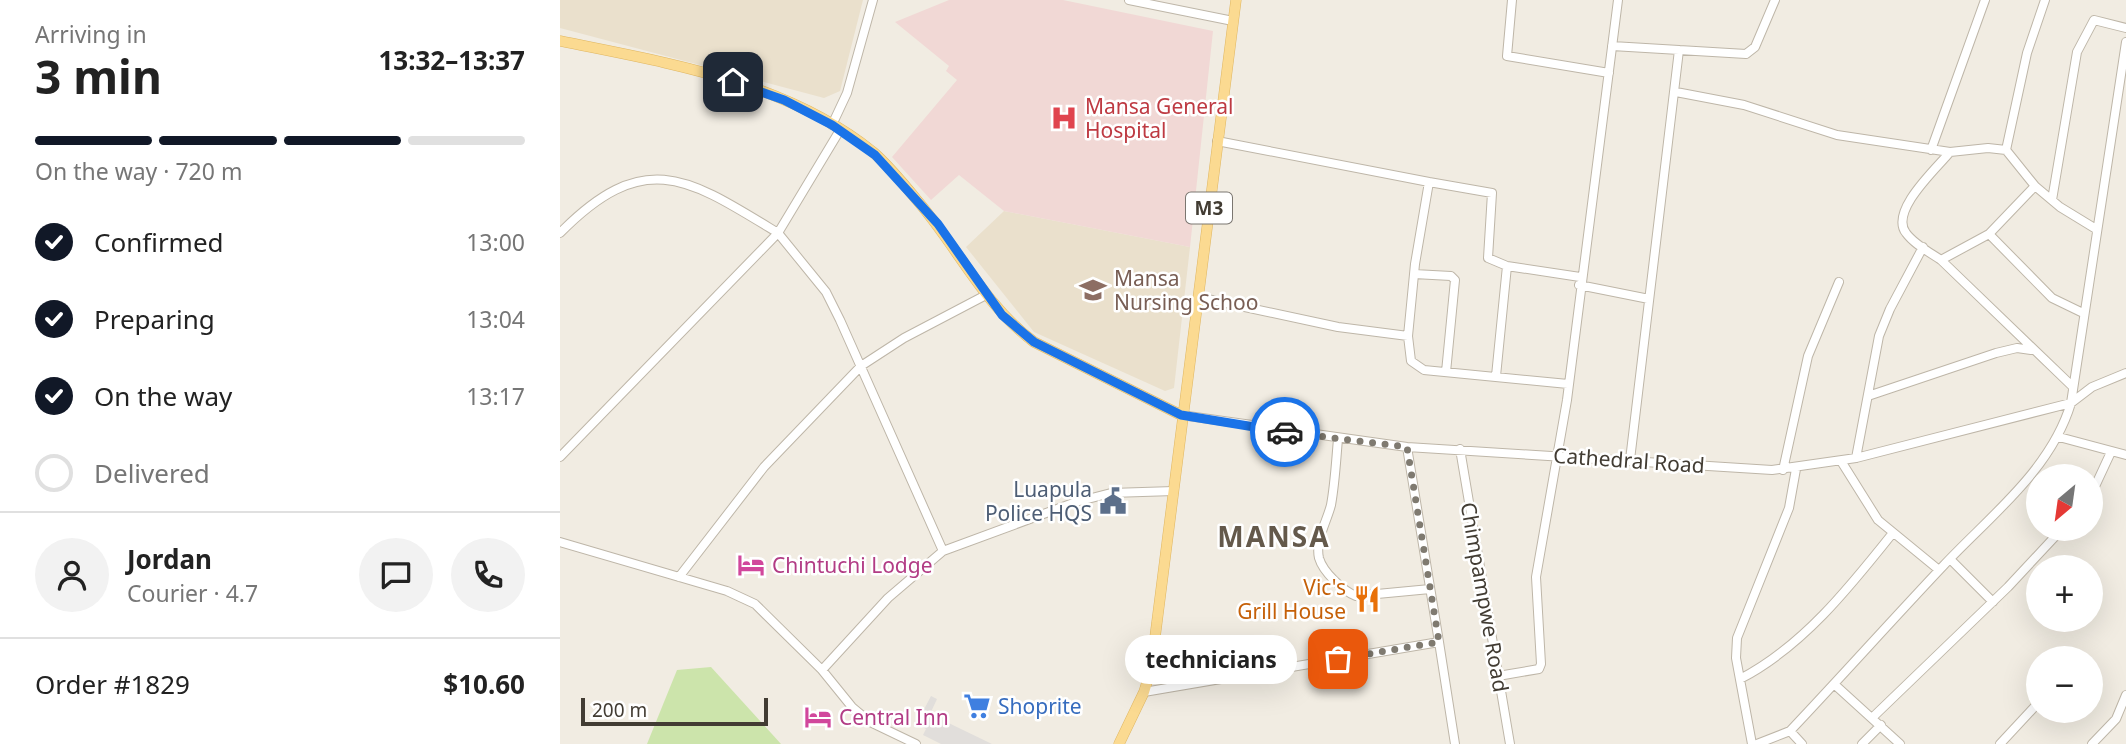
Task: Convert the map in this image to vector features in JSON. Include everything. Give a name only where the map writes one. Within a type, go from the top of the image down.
[{"type":"main road","name":"M3","points":[[1119,744],[1144,692],[1151,668],[1181,415],[1236,0]]},
{"type":"main road","points":[[560,41],[715,76],[784,100],[836,127],[875,155],[905,186],[938,224],[1002,315],[1034,342],[1181,415]]},
{"type":"street","points":[[560,457],[778,233],[836,127],[873,0]]},
{"type":"street","points":[[1129,0],[1233,21]]},
{"type":"street","points":[[1512,0],[1507,56],[1609,73]]},
{"type":"street","points":[[1498,676],[1540,667],[1536,577],[1569,384],[1580,281],[1618,0]]},
{"type":"street","points":[[1612,46],[1752,52],[1775,0]]},
{"type":"street","points":[[1931,150],[1984,0]]},
{"type":"street","points":[[2006,150],[2027,54],[2045,0]]},
{"type":"street","points":[[2052,200],[2077,52],[2083,36],[2094,20],[2126,28]]},
{"type":"street","points":[[1757,744],[1790,731],[1939,570],[2004,506],[2059,437],[2071,403],[2126,42]]},
{"type":"street","points":[[1630,460],[1679,50]]},
{"type":"street","points":[[1676,92],[1744,105],[1837,135],[1950,152],[1988,148],[2006,150],[2035,186],[2084,224],[2096,229]]},
{"type":"street","points":[[1217,141],[1492,193],[1487,256],[1507,266],[1649,299]]},
{"type":"street","points":[[1950,152],[1908,201],[1903,230],[1941,260],[2031,350],[2072,386]]},
{"type":"street","points":[[560,233],[583,209],[618,188],[643,179],[664,178],[688,183],[723,200],[778,233],[826,292],[943,551]]},
{"type":"street","points":[[1429,182],[1414,274],[1408,336],[1413,364],[1424,370],[1569,384]]},
{"type":"street","points":[[1941,260],[1989,234],[2035,186]]},
{"type":"street","points":[[1989,234],[2052,298],[2083,313]]},
{"type":"street","points":[[1856,458],[1879,337],[1890,309],[1923,247]]},
{"type":"street","points":[[1496,376],[1507,266]]},
{"type":"street","points":[[1414,274],[1451,276],[1455,280],[1446,372]]},
{"type":"street","points":[[1783,470],[1808,356],[1839,282]]},
{"type":"street","points":[[679,577],[764,467],[861,366],[904,338],[986,295]]},
{"type":"street","points":[[1198,297],[1338,327],[1408,336]]},
{"type":"street","points":[[1868,396],[2017,348],[2031,350]]},
{"type":"street","name":"Cathedral Road","points":[[1181,415],[1407,447],[1558,454],[1783,470],[1856,458],[2071,403],[2092,387],[2126,373]]},
{"type":"street","points":[[2059,437],[2126,455]]},
{"type":"street","points":[[1338,439],[1331,505],[1318,555],[1322,565],[1348,593],[1356,596],[1430,589]]},
{"type":"street","points":[[1407,447],[1455,744]]},
{"type":"street","name":"Chimpampwe Road","points":[[1460,449],[1510,744]]},
{"type":"street","points":[[2104,472],[2111,452]]},
{"type":"street","points":[[1840,461],[1878,520],[1939,570]]},
{"type":"street","points":[[1752,744],[1740,679],[1737,638],[1789,508],[1796,469]]},
{"type":"street","points":[[822,670],[888,598],[943,551],[1076,502],[1111,493],[1174,491]]},
{"type":"street","points":[[1740,679],[1768,663],[1798,639],[1892,534]]},
{"type":"street","points":[[1873,718],[1993,602],[2051,541]]},
{"type":"street","points":[[560,542],[679,577],[755,604],[822,670],[852,707],[870,722],[916,744]]},
{"type":"street","points":[[1950,559],[1993,602]]},
{"type":"street","points":[[1144,692],[1439,642]]},
{"type":"street","points":[[1834,684],[1900,744]]},
{"type":"street","points":[[2092,744],[2116,719],[2126,695]]},
{"type":"street","points":[[2000,744],[2026,716]]},
{"type":"street","points":[[1862,744],[1881,725]]},
{"type":"street","points":[[1790,731],[1802,744]]},
{"type":"shaded area","points":[[560,0],[863,0],[840,91],[824,98],[560,28]]},
{"type":"shaded area","name":"Mansa General Hospital","points":[[949,0],[1063,0],[1213,31],[1190,247],[1004,211],[959,175],[931,200],[892,157],[957,80],[946,71],[949,66],[895,22]]},
{"type":"shaded area","name":"Mansa Nursing Schoo","points":[[1004,211],[1190,247],[1174,388],[1165,391],[1034,332],[966,247]]},
{"type":"shaded area","points":[[931,696],[937,699],[930,714],[992,744],[941,744],[923,735],[926,729],[917,723]]},
{"type":"green space","points":[[711,667],[781,744],[647,744],[677,670]]},
{"type":"way so far","points":[[1285,432],[1407,447],[1439,642],[1338,659]]},
{"type":"place","name":"Mansa General Hospital","points":[[1064,118]]},
{"type":"place","name":"Mansa Nursing Schoo","points":[[1093,290]]},
{"type":"place","name":"Luapula Police HQS","points":[[1113,501]]},
{"type":"place","name":"Chintuchi Lodge","points":[[751,565]]},
{"type":"place","name":"Vic's Grill House","points":[[1367,599]]},
{"type":"place","name":"technicians","points":[[1338,659]]},
{"type":"place","name":"Shoprite","points":[[977,706]]},
{"type":"place","name":"Central Inn","points":[[818,717]]},
{"type":"district","name":"MANSA","points":[[1274,536]]},
{"type":"route","points":[[733,82],[784,100],[856,139],[875,155],[938,224],[1002,315],[1034,342],[1181,415],[1285,432]]}]
